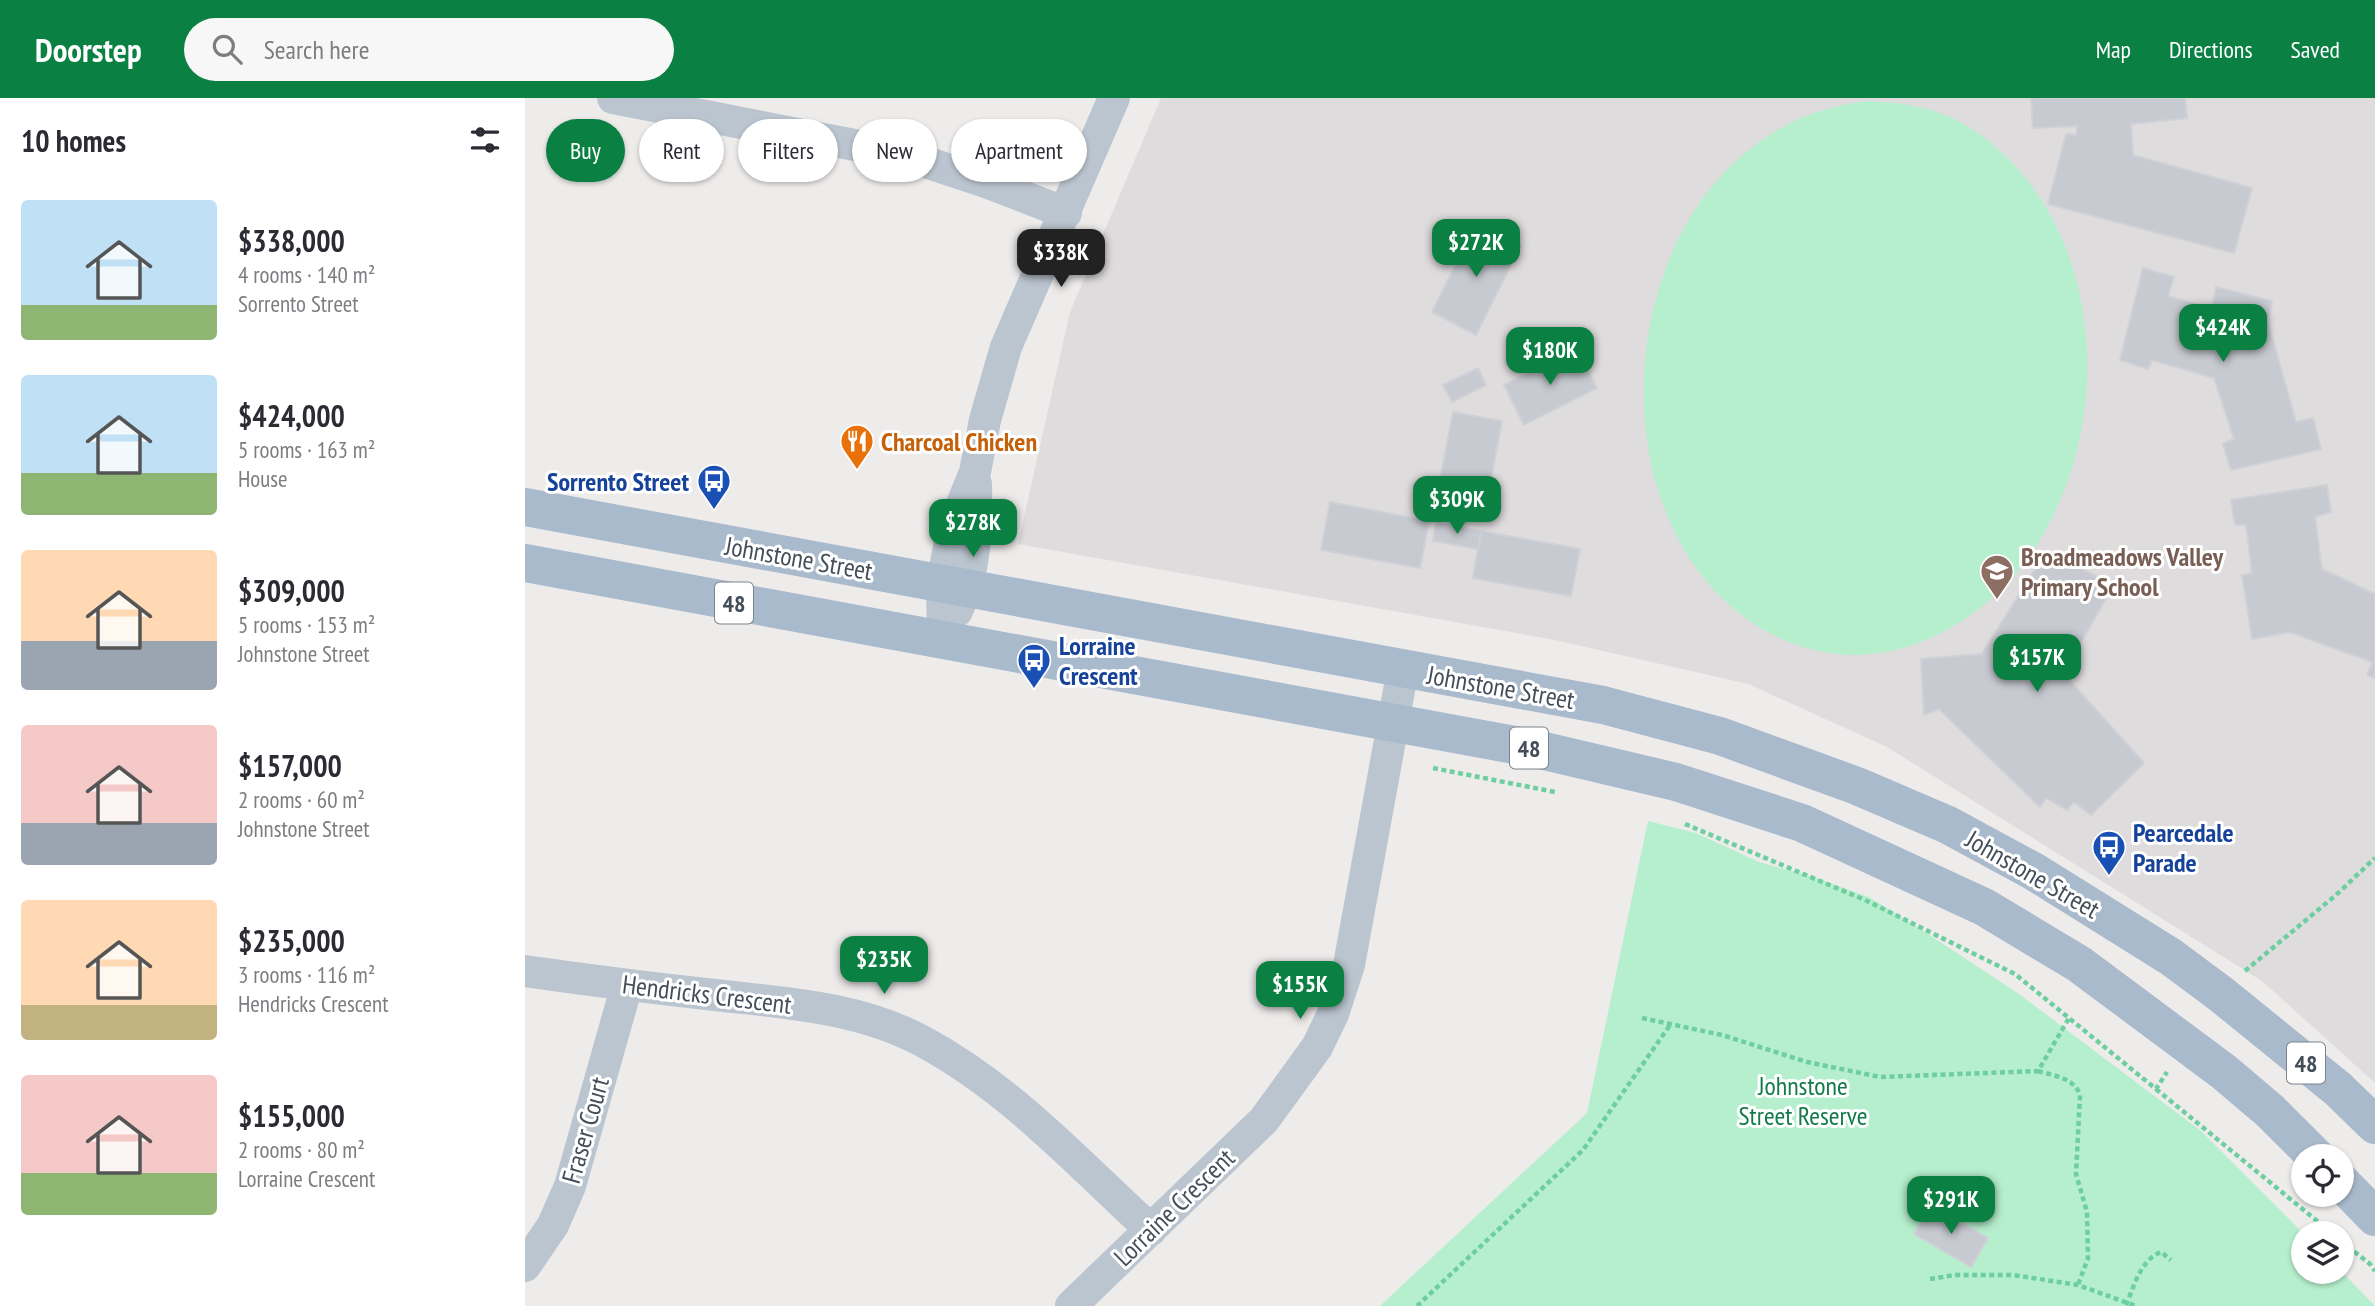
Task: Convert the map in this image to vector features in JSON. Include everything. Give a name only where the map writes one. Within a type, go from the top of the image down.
[{"type":"main road","name":"Johnstone Street","points":[[525,506],[1603,705],[1720,736],[1857,786],[1960,831],[2033,871],[2171,957],[2338,1089],[2375,1125]]},
{"type":"main road","name":"Johnstone Street","points":[[525,563],[943,641],[1391,740],[1536,749],[1676,782],[1802,823],[1984,907],[2079,964],[2224,1072],[2270,1111],[2303,1144]]},
{"type":"main road","points":[[1836,837],[1857,786]]},
{"type":"main road","points":[[2354,1195],[2375,1217]]},
{"type":"street","points":[[613,98],[693,105],[901,155],[986,181],[1066,212]]},
{"type":"street","points":[[943,641],[954,586],[953,526],[975,472],[985,420],[1006,347],[1114,98]]},
{"type":"street","name":"Lorraine Crescent","points":[[1071,1306],[1264,1120],[1317,1047],[1333,1014],[1349,965],[1403,669]]},
{"type":"street","name":"Hendricks Crescent","points":[[525,971],[820,1007],[871,1019],[920,1039],[968,1067],[1006,1095],[1151,1230]]},
{"type":"street","name":"Fraser Court","points":[[525,1266],[553,1225],[570,1186],[627,985]]},
{"type":"path","points":[[1391,740],[1567,794]]},
{"type":"path","points":[[1680,822],[1865,900],[2015,974],[2069,1018],[2038,1071]]},
{"type":"path","points":[[1641,1018],[1721,1035],[1807,1062],[1880,1077],[2038,1071],[2076,1085],[2080,1095],[2076,1174],[2087,1212],[2088,1258],[2078,1285]]},
{"type":"path","points":[[1417,1306],[1583,1150],[1670,1025]]},
{"type":"path","points":[[2156,1089],[2317,1221]]},
{"type":"path","points":[[2354,1251],[2375,1271]]},
{"type":"path","points":[[2126,1305],[2147,1262],[2161,1252],[2171,1259]]},
{"type":"path","points":[[1930,1279],[1955,1275],[2013,1275],[2078,1285],[2126,1305],[2136,1306]]},
{"type":"shaded area","points":[[1161,98],[2375,98],[2375,1083],[2262,981],[1887,747],[1748,684],[1555,640],[1018,544],[1070,312]]},
{"type":"green space","points":[[1865,101],[1908,105],[1950,117],[1985,138],[2016,167],[2033,188],[2062,239],[2080,296],[2087,357],[2083,418],[2069,477],[2044,532],[2010,580],[1965,619],[1939,634],[1898,649],[1854,655],[1808,648],[1767,632],[1730,606],[1699,572],[1669,519],[1650,459],[1644,395],[1649,331],[1665,269],[1693,212],[1733,164],[1783,127],[1823,110]]},
{"type":"green space","name":"Johnstone Street Reserve","points":[[1648,821],[1696,833],[1759,862],[1810,876],[1869,897],[2019,994],[2201,1131],[2291,1221],[2291,1284],[2354,1284],[2375,1306],[1380,1306],[1587,1113]]},
{"type":"building","points":[[2031,98],[2185,98],[2187,118],[2131,124],[2133,155],[2252,188],[2234,253],[2048,204],[2066,134],[2076,135],[2077,126],[2033,128]]},
{"type":"building","points":[[1476,223],[1521,245],[1476,335],[1432,312]]},
{"type":"building","points":[[2143,268],[2174,277],[2168,296],[2212,309],[2216,287],[2272,301],[2268,322],[2296,422],[2313,418],[2321,449],[2231,470],[2223,444],[2234,439],[2214,378],[2152,360],[2148,369],[2120,360]]},
{"type":"building","points":[[1577,349],[1597,388],[1524,425],[1504,385]]},
{"type":"building","points":[[1478,368],[1486,385],[1452,402],[1443,385]]},
{"type":"building","points":[[1453,412],[1502,421],[1483,521],[1434,512]]},
{"type":"building","points":[[2327,485],[2331,512],[2315,517],[2322,569],[2375,594],[2375,678],[2367,675],[2372,662],[2290,632],[2252,639],[2242,575],[2252,573],[2246,525],[2235,525],[2231,500]]},
{"type":"building","points":[[1330,502],[1429,521],[1420,568],[1321,550]]},
{"type":"building","points":[[1436,522],[1481,531],[1478,549],[1433,541]]},
{"type":"building","points":[[1481,531],[1580,549],[1571,596],[1473,578]]},
{"type":"building","points":[[2046,551],[2114,585],[2063,673],[2144,763],[2091,815],[2074,802],[2067,810],[2046,798],[2040,807],[1939,709],[1924,715],[1921,659],[1982,654]]},
{"type":"building","points":[[1931,1206],[1988,1238],[1971,1267],[1914,1234]]},
{"type":"place","name":"Charcoal Chicken","points":[[857,471]]},
{"type":"place","name":"Sorrento Street","points":[[714,511]]},
{"type":"place","name":"Broadmeadows Valley Primary School","points":[[1997,601]]},
{"type":"place","name":"Lorraine Crescent","points":[[1034,690]]},
{"type":"place","name":"Pearcedale Parade","points":[[2109,877]]}]
